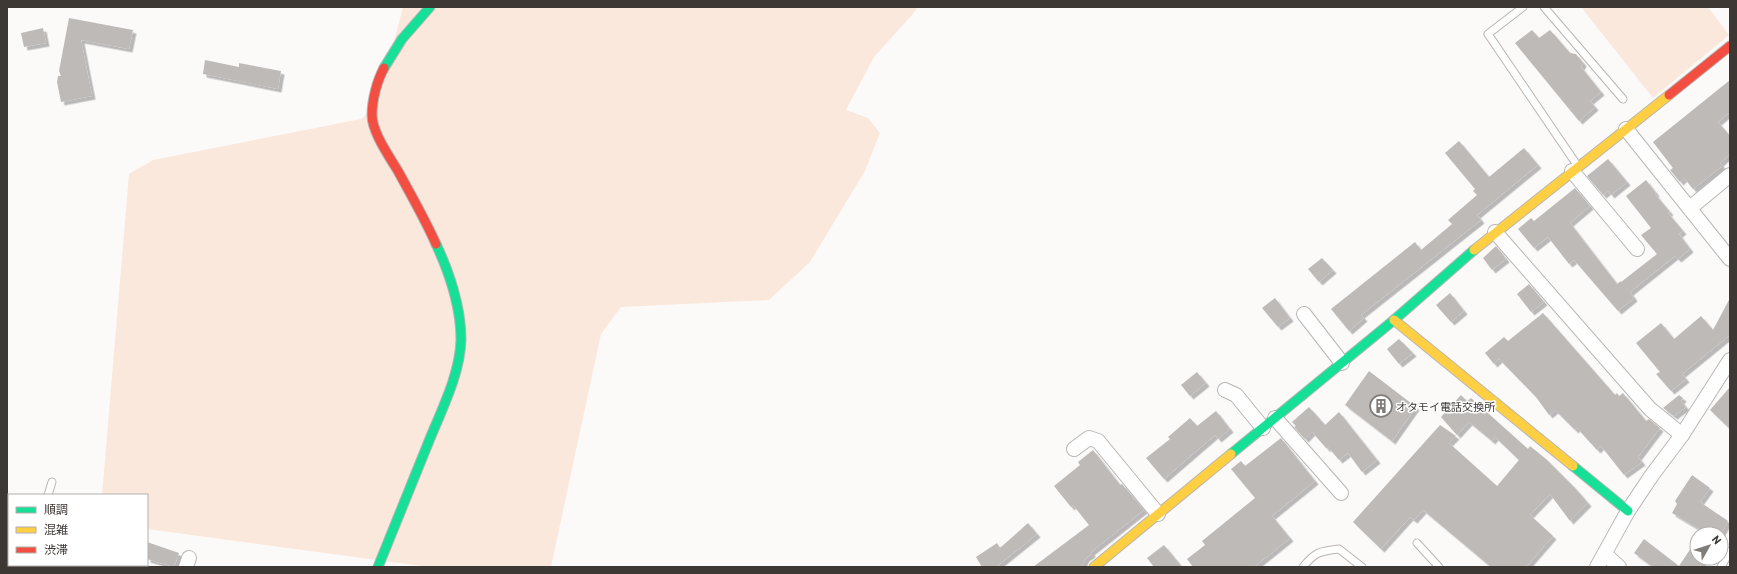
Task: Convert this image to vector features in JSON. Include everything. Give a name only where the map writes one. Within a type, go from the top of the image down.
[{"type":"street","points":[[378,567],[446,400],[453,378],[461,340],[458,305],[442,254],[382,142],[372,117],[376,88],[387,58],[405,34],[430,7]]},
{"type":"street","points":[[1094,567],[1394,320],[1495,232],[1730,46]]},
{"type":"street","points":[[1626,129],[1730,259]]},
{"type":"street","points":[[1575,169],[1637,249]]},
{"type":"street","points":[[1690,208],[1730,175]]},
{"type":"street","points":[[1495,232],[1650,409],[1682,435]]},
{"type":"street","points":[[1304,314],[1342,363]]},
{"type":"street","points":[[1394,320],[1628,511]]},
{"type":"street","points":[[1597,567],[1628,511],[1652,475],[1682,435],[1730,360]]},
{"type":"street","points":[[1225,390],[1236,395],[1263,428]]},
{"type":"street","points":[[1275,418],[1341,493]]},
{"type":"street","points":[[1074,449],[1089,438],[1098,442],[1158,514]]},
{"type":"street","points":[[1605,554],[1619,567]]},
{"type":"lane","points":[[1523,7],[1488,34],[1575,169]]},
{"type":"lane","points":[[1544,7],[1622,99]]},
{"type":"lane","points":[[48,494],[52,482]]},
{"type":"lane","points":[[1417,543],[1439,567]]},
{"type":"lane","points":[[1304,567],[1313,555],[1339,549],[1362,567]]},
{"type":"lane","points":[[1721,567],[1730,551]]},
{"type":"shaded area","points":[[403,7],[918,7],[874,57],[846,110],[868,118],[880,133],[865,171],[810,262],[769,300],[621,307],[601,334],[551,567],[429,567],[148,529],[148,494],[102,494],[129,174],[153,160],[361,119],[377,106]]},
{"type":"shaded area","points":[[1581,7],[1708,7],[1729,35],[1653,98]]},
{"type":"building","points":[[69,18],[133,30],[129,49],[81,40],[92,96],[61,102],[57,82],[58,76],[61,76],[59,71]]},
{"type":"building","points":[[43,28],[46,43],[24,47],[21,33]]},
{"type":"building","points":[[1532,30],[1539,38],[1550,30],[1570,53],[1576,54],[1583,63],[1581,67],[1601,92],[1590,101],[1595,107],[1579,121],[1515,43]]},
{"type":"building","points":[[205,60],[239,67],[239,63],[281,71],[278,89],[203,74]]},
{"type":"building","points":[[1730,80],[1730,112],[1718,122],[1730,136],[1730,154],[1720,163],[1722,166],[1693,189],[1684,178],[1680,182],[1670,170],[1673,168],[1653,142]]},
{"type":"building","points":[[1459,141],[1489,177],[1524,148],[1538,165],[1477,215],[1481,220],[1361,315],[1364,318],[1349,331],[1331,309],[1415,242],[1421,250],[1452,224],[1448,220],[1477,195],[1473,191],[1475,189],[1445,153]]},
{"type":"building","points":[[1608,159],[1627,182],[1611,195],[1608,191],[1603,195],[1587,176]]},
{"type":"building","points":[[1646,180],[1670,212],[1668,213],[1683,231],[1679,234],[1690,249],[1678,259],[1675,256],[1630,292],[1634,298],[1618,311],[1574,260],[1569,264],[1548,237],[1534,248],[1518,229],[1531,218],[1534,221],[1575,188],[1590,206],[1570,223],[1617,284],[1657,254],[1641,235],[1651,228],[1626,196]]},
{"type":"building","points":[[1496,246],[1506,259],[1492,270],[1483,258]]},
{"type":"building","points":[[1322,258],[1333,270],[1319,282],[1308,269]]},
{"type":"building","points":[[1529,284],[1544,302],[1531,312],[1517,294]]},
{"type":"building","points":[[1450,293],[1464,311],[1451,322],[1436,305]]},
{"type":"building","points":[[1275,298],[1290,318],[1278,327],[1262,308]]},
{"type":"building","points":[[1730,298],[1730,335],[1682,374],[1686,379],[1671,391],[1656,374],[1660,372],[1636,343],[1661,323],[1674,339],[1701,316],[1713,330]]},
{"type":"building","points":[[1543,313],[1615,395],[1617,393],[1619,396],[1623,393],[1646,421],[1649,419],[1660,428],[1638,457],[1642,462],[1624,475],[1601,446],[1597,450],[1577,428],[1575,430],[1555,410],[1549,415],[1536,397],[1499,359],[1494,364],[1485,353],[1504,337],[1508,341]]},
{"type":"building","points":[[1399,339],[1413,353],[1399,364],[1387,349]]},
{"type":"building","name":"オタモイ電話交換所","points":[[1369,371],[1416,407],[1392,441],[1345,405]]},
{"type":"building","points":[[1197,372],[1206,383],[1190,396],[1181,385]]},
{"type":"building","points":[[1730,387],[1730,429],[1710,410]]},
{"type":"building","points":[[1461,395],[1467,401],[1471,398],[1528,449],[1530,446],[1546,459],[1588,503],[1570,521],[1550,494],[1530,515],[1553,536],[1526,567],[1491,567],[1423,510],[1414,520],[1410,517],[1381,549],[1353,522],[1440,425],[1456,436],[1449,443],[1497,486],[1519,460],[1495,437],[1492,441],[1469,422],[1457,435],[1441,417]]},
{"type":"building","points":[[1679,395],[1683,398],[1681,401],[1686,407],[1674,416],[1663,408]]},
{"type":"building","points":[[1309,407],[1325,425],[1339,412],[1377,460],[1362,472],[1348,453],[1339,460],[1312,432],[1305,439],[1294,427],[1296,426],[1292,422]]},
{"type":"building","points":[[1216,411],[1230,429],[1218,439],[1215,435],[1164,479],[1146,458],[1170,439],[1168,437],[1190,418],[1197,426]]},
{"type":"building","points":[[1281,438],[1315,481],[1272,516],[1290,538],[1254,567],[1193,567],[1187,559],[1205,545],[1202,541],[1255,498],[1231,469],[1241,461],[1245,466]]},
{"type":"building","points":[[1093,450],[1120,485],[1122,484],[1144,510],[1091,552],[1092,554],[1086,558],[1081,567],[1033,567],[1089,525],[1073,505],[1071,507],[1054,486],[1080,465],[1078,462]]},
{"type":"building","points":[[1692,475],[1710,488],[1700,502],[1728,521],[1725,526],[1694,526],[1672,513],[1677,504],[1675,501]]},
{"type":"building","points":[[1028,523],[1037,534],[996,567],[982,567],[976,557],[997,543],[1000,548]]},
{"type":"building","points":[[1644,539],[1679,566],[1689,551],[1689,566],[1700,566],[1653,567],[1634,553]]},
{"type":"building","points":[[148,542],[179,553],[174,567],[148,559]]},
{"type":"building","points":[[1164,545],[1182,567],[1154,567],[1147,558]]},
{"type":"traffic: fast","points":[[384,68],[402,39],[430,7]]},
{"type":"traffic: fast","points":[[378,567],[450,391],[460,353],[461,340],[457,303],[446,267],[436,244]]},
{"type":"traffic: fast","points":[[1231,454],[1394,320],[1474,250]]},
{"type":"traffic: fast","points":[[1573,466],[1628,511]]},
{"type":"traffic: slow","points":[[1474,250],[1669,95]]},
{"type":"traffic: slow","points":[[1394,320],[1573,466]]},
{"type":"traffic: slow","points":[[1094,567],[1231,454]]},
{"type":"traffic: jam","points":[[1669,95],[1730,46]]},
{"type":"traffic: jam","points":[[384,68],[377,85],[373,103],[372,115],[375,129],[418,207],[436,244]]},
{"type":"place","name":"オタモイ電話交換所","points":[[1381,406]]}]
